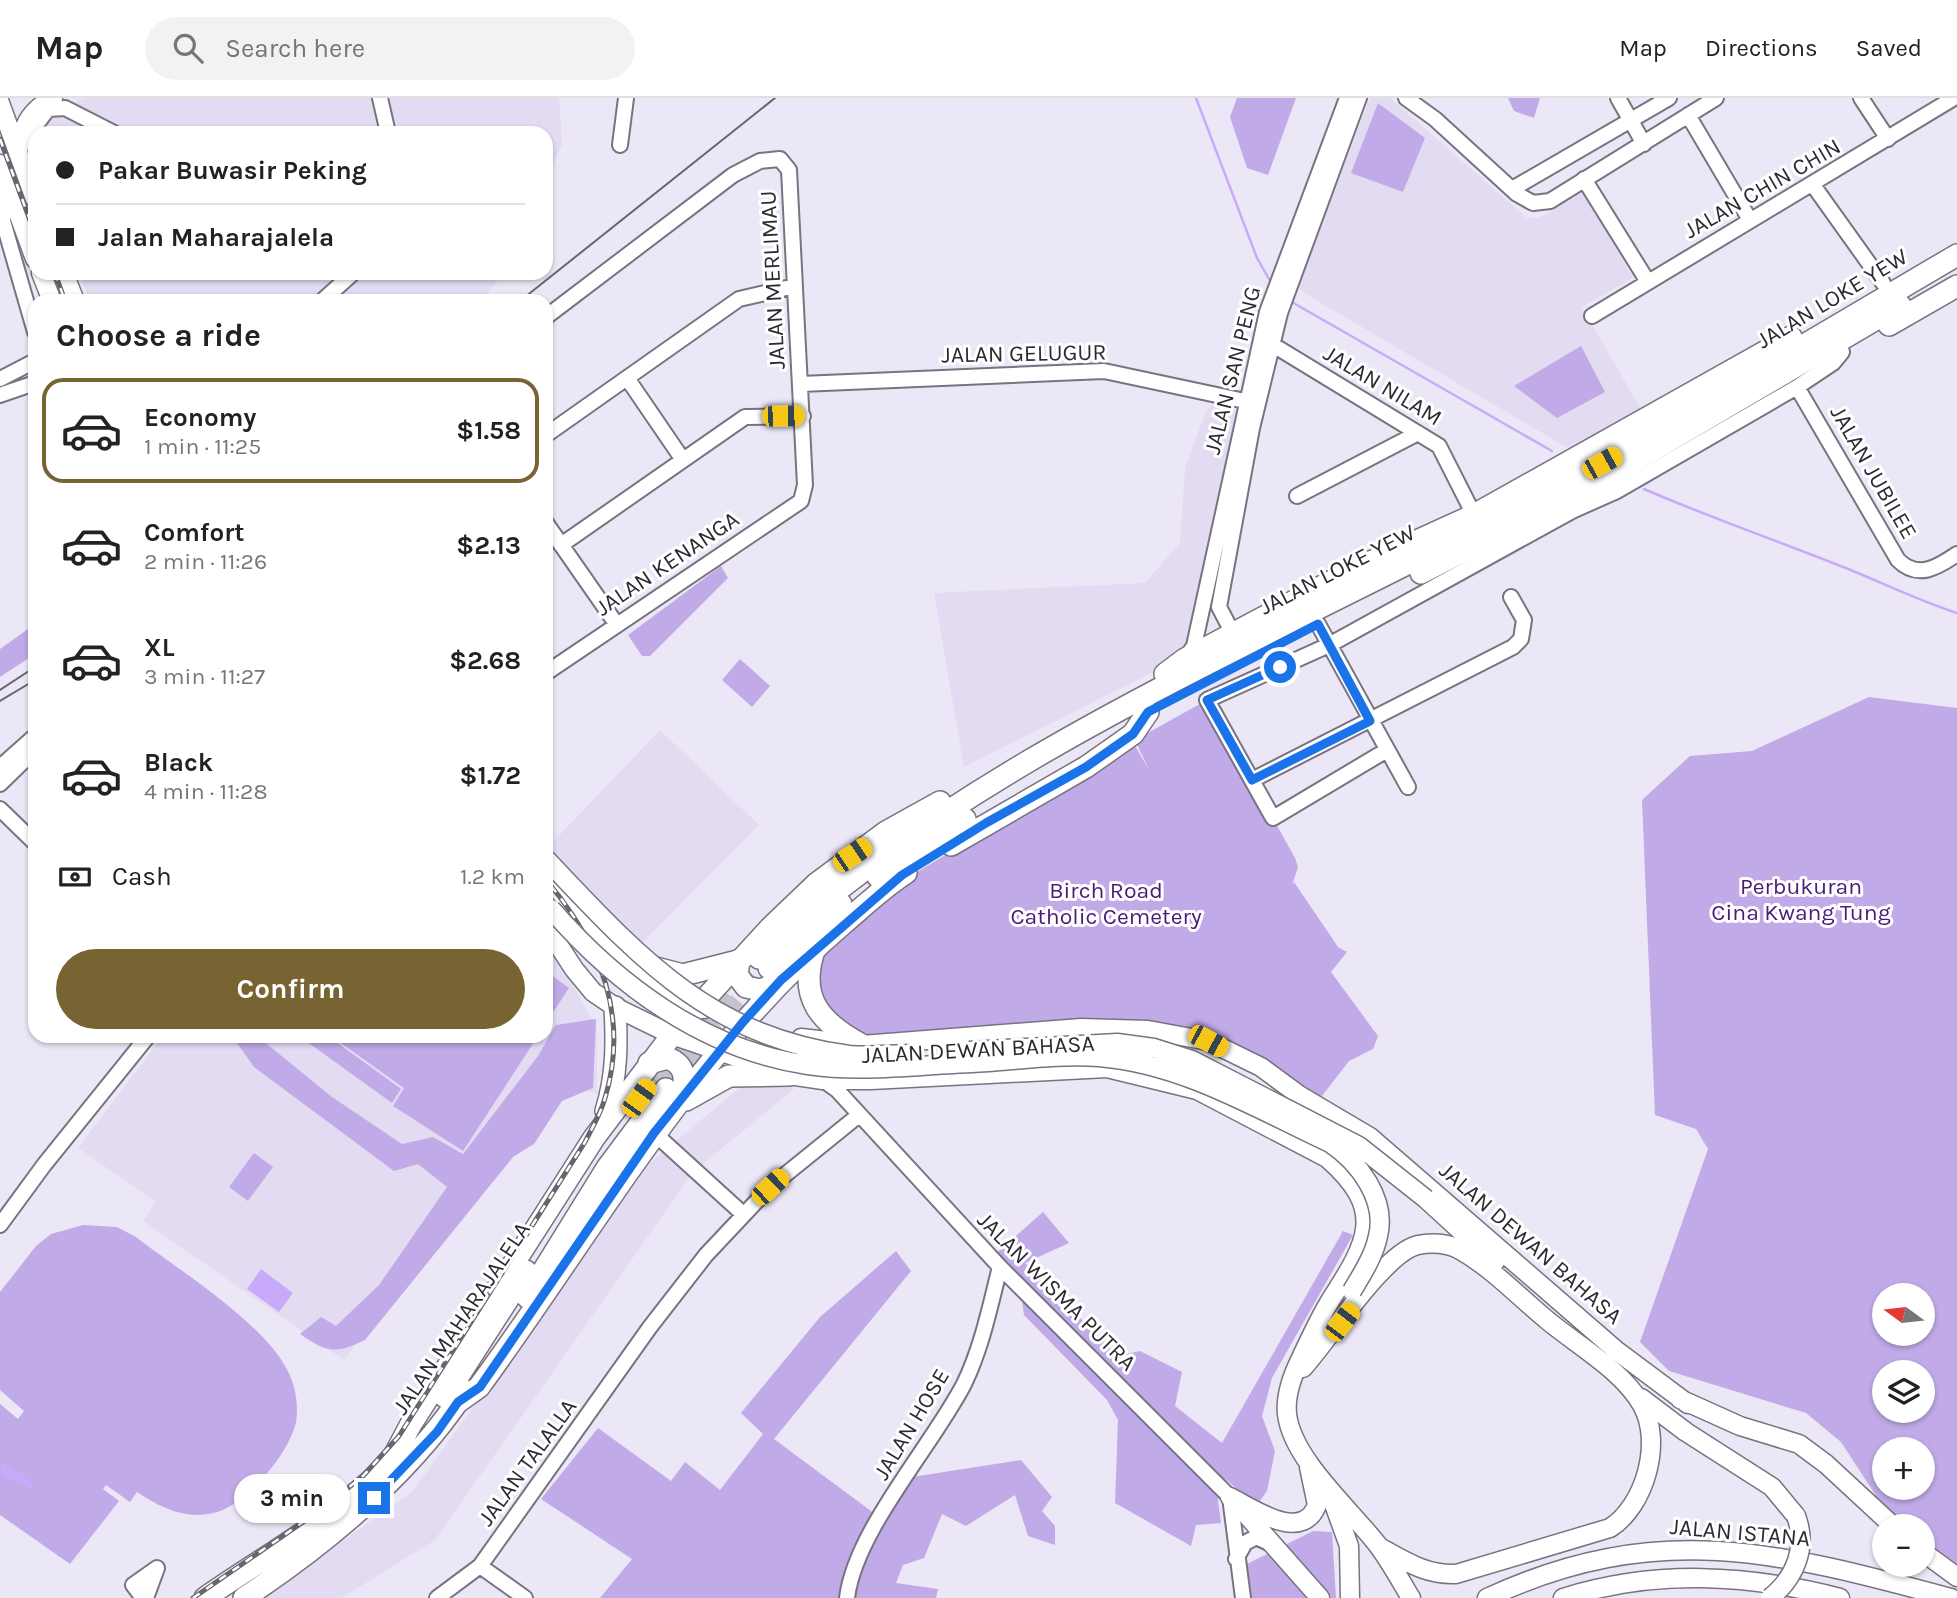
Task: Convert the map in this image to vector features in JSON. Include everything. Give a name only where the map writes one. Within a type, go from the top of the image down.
[{"type":"highway","points":[[594,1138],[718,1052],[743,1022],[762,967],[816,884],[886,832],[1036,743],[1165,674],[1248,635],[1353,570],[1474,515],[1831,314],[1957,238]]},
{"type":"highway","name":"JALAN LOKE YEW","points":[[762,967],[804,916],[902,841],[1083,732],[1248,635],[1558,487],[1957,254]]},
{"type":"highway","name":"JALAN LOKE YEW","points":[[762,967],[844,901],[906,856],[991,802],[1148,712],[1567,500],[1797,377],[1957,271]]},
{"type":"highway","points":[[1797,377],[1957,286]]},
{"type":"highway","points":[[1773,363],[1797,339],[1831,314]]},
{"type":"highway","points":[[1165,674],[1185,659],[1248,635]]},
{"type":"highway","points":[[458,1402],[480,1387],[654,1133],[673,1035],[698,1007],[762,967],[815,948],[902,875],[986,823],[1086,767],[1133,734],[1148,712]]},
{"type":"highway","points":[[815,948],[808,978],[811,995],[820,1014],[835,1031],[862,1045]]},
{"type":"highway","points":[[625,960],[683,975],[762,967]]},
{"type":"highway","points":[[392,1460],[416,1415],[594,1138],[615,1084],[617,1045],[614,1007]]},
{"type":"highway","points":[[665,1087],[729,1076],[789,1075]]},
{"type":"highway","name":"JALAN MAHARAJALELA","points":[[244,1598],[374,1498],[437,1432],[607,1168],[665,1087]]},
{"type":"highway","name":"JALAN MAHARAJALELA","points":[[205,1598],[332,1511],[392,1460],[435,1410],[480,1346],[592,1167],[665,1087]]},
{"type":"main road","points":[[18,156],[20,135],[30,115],[53,98]]},
{"type":"main road","points":[[0,103],[28,181]]},
{"type":"main road","points":[[0,164],[28,241]]},
{"type":"main road","name":"JALAN DEWAN BAHASA","points":[[553,866],[642,959],[682,991],[757,1031],[792,1044],[852,1055],[1117,1043],[1154,1048],[1227,1076],[1359,1146],[1426,1199],[1554,1314],[1629,1369],[1688,1404],[1740,1426],[1799,1444],[1826,1464],[1880,1514]]},
{"type":"main road","name":"JALAN DEWAN BAHASA","points":[[553,883],[599,938],[645,974],[698,1007],[789,1036],[862,1045],[1081,1028],[1167,1032],[1208,1041],[1261,1067],[1299,1095],[1370,1137],[1617,1351],[1688,1404]]},
{"type":"main road","points":[[553,910],[586,949],[646,997],[706,1033],[766,1056],[810,1065],[852,1068],[1098,1057],[1198,1079],[1330,1143],[1344,1152],[1364,1177],[1381,1218],[1379,1236],[1352,1291],[1304,1352]]},
{"type":"main road","name":"JALAN DEWAN BAHASA","points":[[553,937],[593,992],[614,1007],[673,1035],[789,1075],[823,1080],[855,1080],[1107,1068],[1197,1090],[1327,1158],[1343,1172],[1364,1207],[1360,1254],[1304,1352],[1291,1382],[1287,1413],[1305,1457],[1378,1546]]},
{"type":"main road","points":[[614,1007],[649,1011],[656,1006],[656,989],[645,974]]},
{"type":"main road","points":[[1284,1135],[1280,1127],[1282,1116],[1288,1104],[1299,1095]]},
{"type":"main road","points":[[1291,1382],[1393,1258],[1412,1248],[1431,1244],[1457,1248],[1482,1265],[1611,1372]]},
{"type":"main road","points":[[1554,1314],[1625,1385],[1686,1432],[1772,1487],[1796,1516],[1800,1536],[1798,1559],[1789,1580],[1770,1598]]},
{"type":"main road","points":[[1378,1546],[1415,1567],[1437,1575],[1456,1574],[1598,1532],[1623,1520],[1633,1507],[1651,1446],[1651,1429],[1640,1402],[1625,1385]]},
{"type":"main road","points":[[1230,1497],[1281,1524],[1303,1519],[1315,1511],[1317,1498],[1305,1457]]},
{"type":"main road","points":[[1326,1483],[1349,1546],[1350,1598]]},
{"type":"main road","points":[[1230,1497],[1321,1598]]},
{"type":"main road","points":[[1378,1546],[1411,1598]]},
{"type":"main road","name":"JALAN ISTANA","points":[[1487,1598],[1545,1573],[1609,1557],[1658,1549],[1696,1548],[1810,1562],[1951,1598]]},
{"type":"main road","points":[[1935,1561],[1957,1577]]},
{"type":"main road","name":"JALAN ISTANA","points":[[1563,1598],[1617,1584],[1690,1576],[1794,1586],[1840,1598]]},
{"type":"street","points":[[380,98],[386,126]]},
{"type":"street","points":[[620,145],[626,98]]},
{"type":"street","name":"JALAN SAN PENG","points":[[1185,659],[1194,646],[1245,401],[1347,98]]},
{"type":"street","name":"JALAN SAN PENG","points":[[1283,284],[1359,98]]},
{"type":"street","points":[[1406,98],[1435,119],[1511,189],[1533,203],[1550,201],[1716,98]]},
{"type":"street","points":[[1618,98],[1644,144]]},
{"type":"street","points":[[1511,189],[1669,98]]},
{"type":"street","points":[[1861,98],[1888,139]]},
{"type":"street","name":"JALAN CHIN CHIN","points":[[1592,316],[1954,98]]},
{"type":"street","points":[[40,126],[48,109],[65,108],[100,126]]},
{"type":"street","points":[[1688,116],[1750,220]]},
{"type":"street","name":"JALAN MERLIMAU","points":[[553,312],[733,175],[760,161],[780,159],[789,170],[805,485]]},
{"type":"street","points":[[1530,179],[1535,192],[1550,201]]},
{"type":"street","points":[[1584,179],[1648,282]]},
{"type":"street","points":[[5,183],[3,221],[28,307]]},
{"type":"street","points":[[1813,185],[1883,283]]},
{"type":"street","points":[[330,294],[345,280]]},
{"type":"street","points":[[553,430],[739,299],[795,286]]},
{"type":"street","name":"JALAN SAN PENG","points":[[1220,596],[1252,428],[1273,345],[1277,302]]},
{"type":"street","name":"JALAN NILAM","points":[[1273,345],[1439,446],[1474,515]]},
{"type":"street","points":[[0,379],[28,365]]},
{"type":"street","name":"JALAN GELUGUR","points":[[801,384],[1104,371],[1245,401]]},
{"type":"street","points":[[1387,750],[1273,818],[1207,700],[1329,645],[1572,511],[1617,491],[1797,377]]},
{"type":"street","name":"JALAN JUBILEE","points":[[1797,377],[1898,560],[1918,571],[1933,570],[1957,554]]},
{"type":"street","points":[[627,378],[683,460]]},
{"type":"street","points":[[1252,428],[1245,401],[1263,384]]},
{"type":"street","points":[[0,396],[28,386]]},
{"type":"street","points":[[561,545],[745,417],[803,416]]},
{"type":"street","points":[[1300,494],[1418,433]]},
{"type":"street","name":"JALAN KENANGA","points":[[553,668],[801,501],[805,485]]},
{"type":"street","points":[[553,533],[617,625]]},
{"type":"street","points":[[1204,595],[1208,608],[1212,610],[1220,596]]},
{"type":"street","points":[[1220,596],[1219,607],[1225,621],[1248,635]]},
{"type":"street","points":[[1252,780],[1370,721],[1521,639],[1524,620],[1511,597]]},
{"type":"street","points":[[1318,624],[1408,787]]},
{"type":"street","points":[[0,767],[28,742]]},
{"type":"street","points":[[0,783],[28,757]]},
{"type":"street","points":[[0,809],[28,836]]},
{"type":"street","points":[[0,1225],[44,1165],[142,1043]]},
{"type":"street","name":"JALAN WISMA PUTRA","points":[[823,1080],[837,1090],[1000,1267],[1230,1497]]},
{"type":"street","points":[[855,1080],[858,1114]]},
{"type":"street","name":"JALAN TALALLA","points":[[437,1598],[469,1577],[480,1566],[680,1287],[743,1214],[783,1175],[858,1114]]},
{"type":"street","points":[[654,1133],[743,1214]]},
{"type":"street","name":"JALAN HOSE","points":[[846,1598],[848,1583],[874,1528],[963,1385],[976,1356],[1000,1267]]},
{"type":"street","points":[[1230,1497],[1243,1598]]},
{"type":"street","points":[[1236,1559],[1245,1543],[1256,1537],[1271,1544]]},
{"type":"street","points":[[480,1566],[525,1598]]},
{"type":"shaded area","points":[[86,98],[559,98],[562,144],[553,165],[553,126],[33,126],[37,115]]},
{"type":"shaded area","points":[[1370,98],[1390,98],[1527,218],[1539,218],[1584,191],[1633,278],[1582,307],[1643,413],[1573,451],[1304,293],[1298,285]]},
{"type":"shaded area","points":[[81,280],[498,280],[487,294],[88,294]]},
{"type":"shaded area","points":[[1216,401],[1230,404],[1238,415],[1188,645],[1175,661],[964,767],[934,593],[1145,583],[1180,543],[1185,468],[1206,411]]},
{"type":"shaded area","points":[[660,730],[759,825],[640,945],[592,898],[553,851],[553,842]]},
{"type":"shaded area","points":[[553,950],[597,1028],[597,1094],[560,1083],[468,1194],[344,1360],[143,1221],[156,1202],[78,1148],[158,1043],[553,1043]]},
{"type":"shaded area","points":[[781,1077],[794,1089],[693,1172],[435,1540],[342,1598],[262,1598],[412,1492],[650,1163],[745,1083]]},
{"type":"shaded area","points":[[261,1269],[293,1293],[279,1312],[247,1289]]},
{"type":"shaded area","points":[[4,1463],[24,1475],[35,1489],[2,1477],[0,1468]]},
{"type":"green space","points":[[1237,98],[1296,98],[1268,175],[1247,168],[1230,117]]},
{"type":"green space","points":[[1508,98],[1540,98],[1534,118],[1514,111]]},
{"type":"green space","points":[[1378,103],[1425,138],[1403,192],[1351,173]]},
{"type":"green space","points":[[1581,346],[1605,392],[1557,418],[1514,386]]},
{"type":"green space","points":[[721,566],[728,578],[650,656],[642,656],[628,635]]},
{"type":"green space","points":[[28,629],[28,659],[0,677],[0,649]]},
{"type":"green space","points":[[740,659],[770,686],[752,707],[722,680]]},
{"type":"green space","name":"Perbukuran Cina Kwang Tung","points":[[1869,697],[1957,708],[1957,1565],[1935,1548],[1935,1514],[1893,1514],[1879,1500],[1935,1500],[1935,1437],[1872,1437],[1872,1490],[1841,1442],[1806,1413],[1669,1371],[1640,1342],[1708,1149],[1696,1129],[1655,1115],[1642,800],[1690,756],[1752,751]]},
{"type":"green space","name":"Birch Road Catholic Cemetery","points":[[1207,700],[1295,858],[1298,867],[1292,885],[1294,882],[1338,947],[1347,952],[1331,972],[1378,1036],[1373,1049],[1349,1061],[1315,1105],[1208,1041],[860,1039],[816,1007],[815,948],[889,889],[1133,742],[1149,770],[1135,740]]},
{"type":"green space","points":[[553,976],[569,988],[553,1012]]},
{"type":"green space","points":[[596,1019],[593,1088],[562,1101],[534,1144],[513,1157],[365,1340],[346,1348],[332,1349],[317,1345],[300,1334],[321,1317],[336,1326],[379,1285],[447,1187],[418,1164],[394,1171],[254,1067],[237,1043],[266,1043],[332,1097],[402,1144],[433,1137],[463,1154],[546,1043],[553,1043],[553,1030],[556,1025]]},
{"type":"green space","points":[[309,1043],[338,1043],[401,1089],[392,1103]]},
{"type":"green space","points":[[341,1043],[533,1043],[463,1151],[393,1106],[404,1088]]},
{"type":"green space","points":[[254,1153],[273,1167],[248,1201],[229,1187]]},
{"type":"green space","points":[[1043,1212],[1069,1243],[1025,1263],[1118,1356],[1140,1351],[1182,1372],[1175,1406],[1222,1443],[1343,1231],[1353,1235],[1272,1378],[1262,1416],[1275,1451],[1267,1491],[1257,1505],[1225,1479],[1218,1500],[1221,1523],[1196,1525],[1191,1546],[1115,1503],[1118,1420],[1107,1400],[1024,1315],[1022,1300],[986,1262]]},
{"type":"green space","points":[[83,1225],[117,1227],[136,1237],[238,1314],[273,1349],[285,1366],[294,1386],[297,1415],[285,1448],[266,1475],[241,1499],[217,1512],[185,1514],[155,1503],[137,1492],[130,1502],[106,1485],[103,1489],[119,1501],[70,1564],[0,1515],[0,1404],[18,1419],[24,1411],[0,1390],[0,1292],[36,1246],[51,1234]]},
{"type":"green space","points":[[896,1251],[911,1271],[774,1439],[875,1514],[899,1479],[1021,1460],[1052,1497],[1042,1511],[1055,1526],[1055,1545],[1028,1536],[1015,1495],[966,1526],[942,1514],[924,1558],[903,1565],[896,1583],[938,1589],[936,1598],[600,1598],[632,1559],[541,1499],[598,1428],[671,1481],[685,1462],[720,1490],[763,1434],[741,1413],[820,1317]]},
{"type":"green space","points":[[1313,1531],[1332,1532],[1336,1598],[1252,1598],[1247,1564]]},
{"type":"waterway","points":[[1196,98],[1257,258],[1273,286]]},
{"type":"waterway","points":[[1290,301],[1552,451]]},
{"type":"waterway","points":[[1644,489],[1957,613]]},
{"type":"tunnel","points":[[653,1080],[759,958]]},
{"type":"tunnel","points":[[666,1089],[756,983]]},
{"type":"tram line","points":[[553,275],[775,98]]},
{"type":"tram line","points":[[529,294],[546,280]]},
{"type":"tram line","points":[[0,690],[28,672]]},
{"type":"tram line","points":[[0,701],[28,684]]},
{"type":"railway","points":[[0,139],[28,215]]},
{"type":"railway","points":[[58,280],[62,294]]},
{"type":"railway","points":[[193,1598],[319,1511],[363,1476],[399,1436],[585,1142],[601,1109],[612,1068],[614,1038],[611,1009],[595,955],[581,929],[553,889]]},
{"type":"route","points":[[374,1498],[437,1432],[458,1402],[480,1387],[565,1265],[590,1223],[683,1094],[749,1014],[815,948],[902,875],[986,823],[1086,767],[1133,734],[1148,712],[1318,624],[1370,721],[1252,780],[1207,700],[1280,667]]}]
